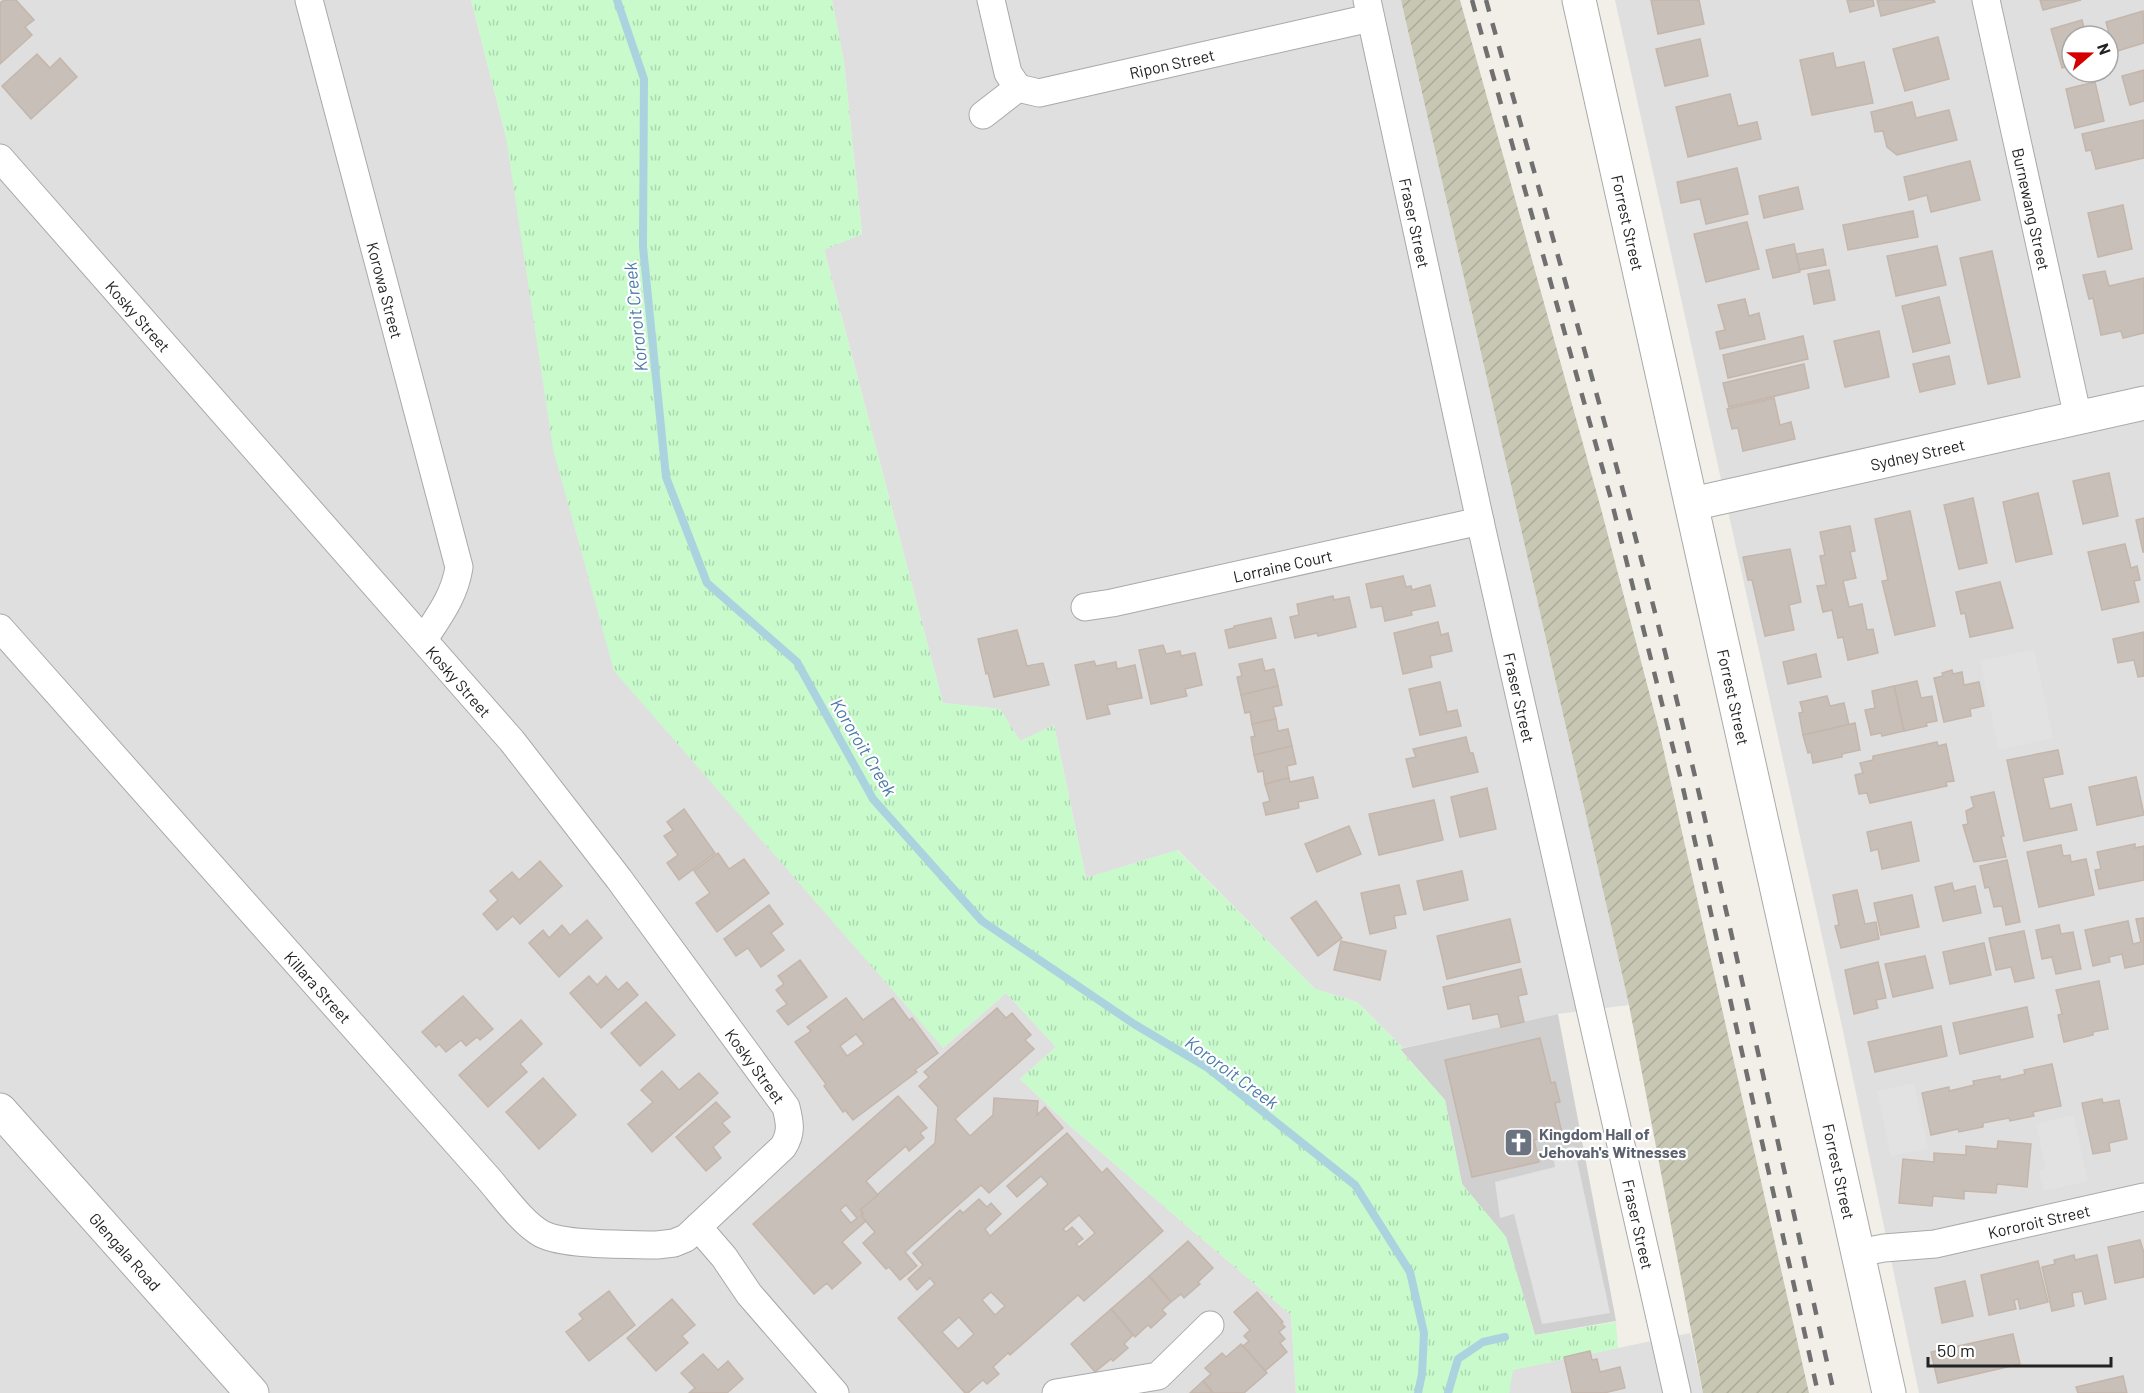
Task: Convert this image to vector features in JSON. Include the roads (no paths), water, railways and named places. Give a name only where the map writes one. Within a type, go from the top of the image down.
[{"type":"street","name":"Korowa Street","points":[[309,0],[457,553],[459,567],[457,581],[448,603],[416,630]]},
{"type":"street","points":[[983,115],[1018,88],[1008,73],[992,0]]},
{"type":"street","name":"Forrest Street","points":[[1579,0],[1889,1393]]},
{"type":"street","name":"Burnewang Street","points":[[1986,0],[2078,418]]},
{"type":"street","name":"Ripon Street","points":[[1018,88],[1039,93],[1369,9]]},
{"type":"street","name":"Fraser Street","points":[[1369,9],[1480,521],[1677,1393]]},
{"type":"street","name":"Kosky Street","points":[[0,158],[512,741],[584,833],[786,1107],[790,1125],[789,1138],[783,1147],[692,1233]]},
{"type":"street","name":"Sydney Street","points":[[1692,504],[2144,403]]},
{"type":"street","name":"Lorraine Court","points":[[1085,607],[1112,603],[1480,521]]},
{"type":"street","name":"Killara Street","points":[[0,628],[526,1221],[540,1233],[559,1241],[657,1245],[674,1243],[692,1233]]},
{"type":"street","name":"Glengala Road","points":[[0,1110],[252,1393]]},
{"type":"street","name":"Kororoit Street","points":[[1860,1262],[1887,1263],[1935,1244],[2144,1197]]},
{"type":"street","points":[[692,1233],[724,1257],[749,1294],[835,1393]]},
{"type":"street","points":[[1056,1393],[1158,1376],[1210,1325]]},
{"type":"waterway","name":"Kororoit Creek","points":[[617,0],[644,79],[643,247],[666,477],[707,583],[797,662],[873,799],[982,921],[1134,1024],[1208,1068],[1355,1185],[1410,1272],[1424,1333],[1422,1374],[1418,1393]]},
{"type":"waterway","points":[[1448,1393],[1458,1359],[1483,1342],[1505,1337]]},
{"type":"railway","points":[[1472,0],[1611,499],[1683,788],[1818,1393]]},
{"type":"railway","points":[[1486,0],[1598,400],[1662,640],[1729,922],[1834,1393]]},
{"type":"place","name":"Kingdom Hall of Jehovah's Witnesses","points":[[1518,1142]]}]
